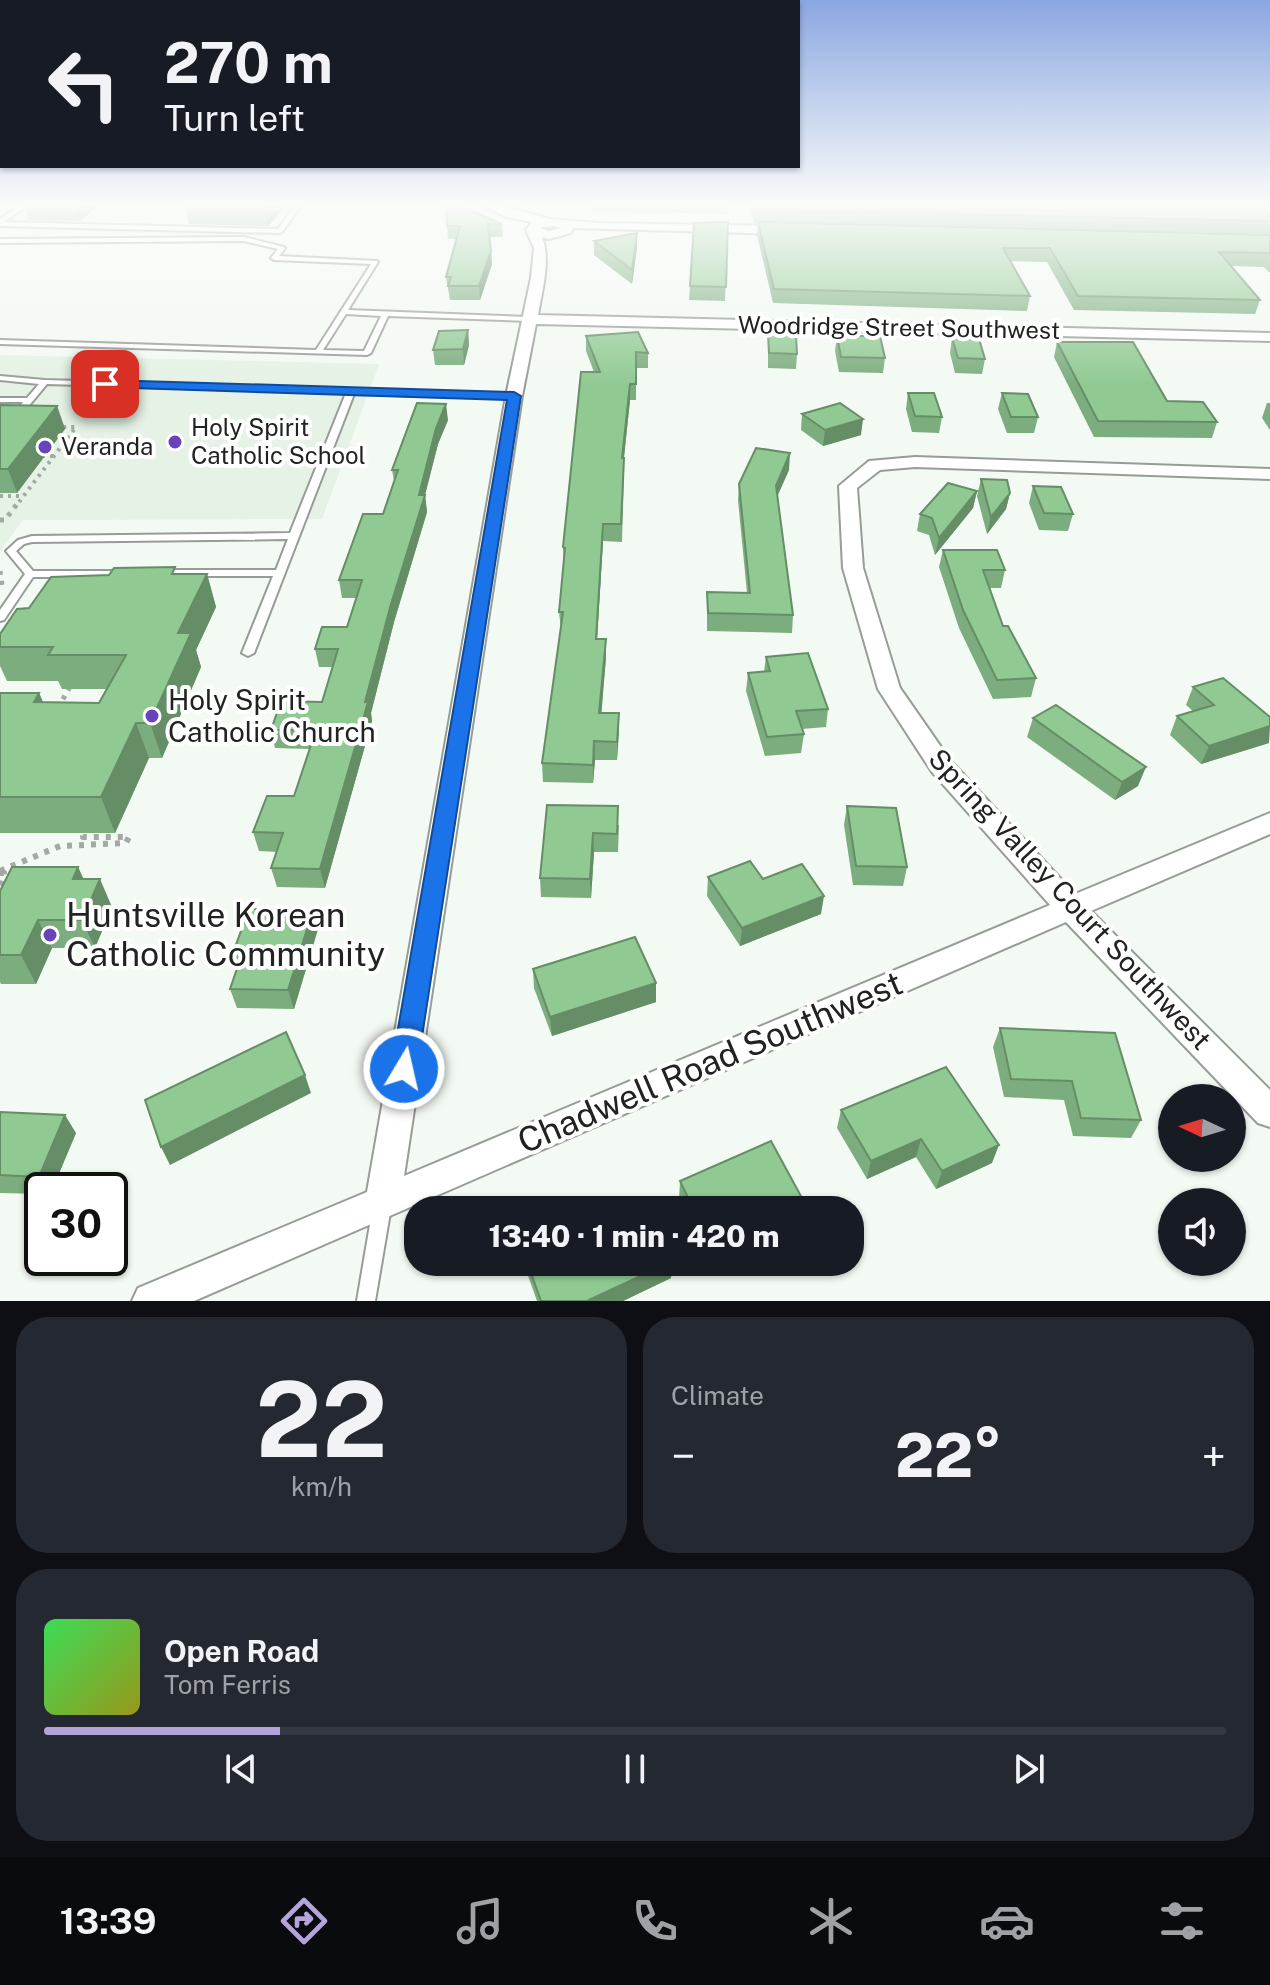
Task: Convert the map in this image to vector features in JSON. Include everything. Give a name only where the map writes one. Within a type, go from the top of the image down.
[{"type":"street","points":[[383,1201],[514,396],[539,265]]},
{"type":"street","name":"Woodridge Street Southwest","points":[[528,319],[1270,337]]},
{"type":"street","name":"Spring Valley Court Southwest","points":[[1270,474],[915,462],[875,465],[848,486],[853,568],[889,689],[941,766],[1070,908],[1270,1112]]},
{"type":"street","name":"Chadwell Road Southwest","points":[[151,1301],[1270,823]]},
{"type":"lane","points":[[318,352],[373,265]]},
{"type":"lane","points":[[345,312],[528,319]]},
{"type":"lane","points":[[0,342],[367,353],[386,313]]},
{"type":"lane","points":[[0,378],[45,382],[514,396]]},
{"type":"lane","points":[[0,419],[14,418],[45,382]]},
{"type":"lane","points":[[248,653],[351,391]]},
{"type":"lane","points":[[0,400],[29,400]]},
{"type":"lane","points":[[30,574],[11,551],[21,542],[32,539],[293,536]]},
{"type":"lane","points":[[154,574],[279,573]]},
{"type":"lane","points":[[30,574],[138,574]]},
{"type":"lane","points":[[0,618],[30,574]]},
{"type":"lane","points":[[366,1301],[383,1201]]},
{"type":"path","points":[[0,520],[5,520],[76,427],[44,427]]},
{"type":"path","points":[[45,444],[36,456],[54,456]]},
{"type":"path","points":[[0,496],[23,496]]},
{"type":"path","points":[[70,712],[56,712],[74,681]]},
{"type":"path","points":[[0,893],[4,873],[0,872],[60,846],[126,843],[129,837],[83,837],[84,833]]},
{"type":"shaded area","name":"Holy Spirit Catholic School","points":[[0,355],[379,364],[322,519],[23,520],[0,552]]},
{"type":"building","points":[[449,265],[486,265],[479,286],[448,286],[451,277],[446,277]]},
{"type":"building","points":[[691,265],[727,265],[726,287],[690,286]]},
{"type":"building","points":[[768,265],[1012,265],[1030,296],[774,289]]},
{"type":"building","points":[[1060,265],[1230,265],[1260,300],[1078,296]]},
{"type":"building","points":[[468,330],[463,349],[433,350],[439,331]]},
{"type":"building","points":[[638,332],[648,353],[636,352],[636,384],[630,384],[622,458],[621,524],[603,524],[596,639],[606,639],[599,713],[619,713],[617,742],[594,741],[593,765],[542,763],[563,612],[559,612],[563,547],[581,372],[600,372],[586,336]]},
{"type":"building","points":[[768,334],[796,335],[797,354],[769,353]]},
{"type":"building","points":[[837,336],[880,336],[885,358],[841,357]]},
{"type":"building","points":[[952,338],[979,339],[985,359],[958,358]]},
{"type":"building","points":[[1057,342],[1133,342],[1167,401],[1203,402],[1217,422],[1098,421]]},
{"type":"building","points":[[908,393],[934,393],[942,417],[915,416]]},
{"type":"building","points":[[1002,393],[1028,394],[1038,417],[1011,417]]},
{"type":"building","points":[[417,403],[446,404],[436,428],[419,495],[425,495],[391,604],[365,702],[368,702],[320,869],[271,868],[283,833],[253,832],[267,796],[294,796],[316,730],[271,730],[281,701],[322,702],[338,649],[315,649],[322,627],[347,627],[362,580],[339,580],[363,514],[383,514],[398,470],[392,470]]},
{"type":"building","points":[[840,403],[863,419],[825,430],[802,414]]},
{"type":"building","points":[[0,405],[57,406],[8,469],[0,469]]},
{"type":"building","points":[[756,448],[790,453],[776,486],[793,615],[708,613],[707,592],[750,593],[739,484]]},
{"type":"building","points":[[981,479],[1007,480],[1010,493],[991,517]]},
{"type":"building","points":[[948,483],[977,491],[939,538],[932,518],[920,514]]},
{"type":"building","points":[[1033,486],[1061,487],[1073,514],[1044,513]]},
{"type":"building","points":[[943,550],[997,550],[1005,570],[983,570],[1003,626],[1008,626],[1036,678],[997,680],[963,610]]},
{"type":"building","points":[[175,567],[172,574],[207,574],[178,633],[191,633],[150,723],[136,723],[101,797],[0,797],[0,693],[39,693],[34,702],[99,703],[126,655],[48,655],[53,647],[0,647],[0,634],[17,609],[29,608],[51,577],[109,575],[114,568]]},
{"type":"building","points":[[808,653],[828,709],[796,711],[804,734],[767,737],[748,673],[770,671],[766,657]]},
{"type":"building","points":[[1223,678],[1270,717],[1270,726],[1209,746],[1177,716],[1214,705],[1193,687]]},
{"type":"building","points":[[1056,705],[1146,767],[1122,782],[1033,718]]},
{"type":"building","points":[[547,805],[618,806],[617,834],[593,833],[590,879],[540,878]]},
{"type":"building","points":[[847,806],[896,808],[907,867],[856,866]]},
{"type":"building","points":[[750,861],[763,879],[802,864],[824,896],[742,928],[708,877]]},
{"type":"building","points":[[12,867],[78,867],[73,879],[100,879],[82,920],[38,920],[21,955],[0,955],[0,891]]},
{"type":"building","points":[[249,909],[313,910],[288,990],[230,989],[242,954],[233,953]]},
{"type":"building","points":[[635,937],[656,983],[550,1017],[533,969]]},
{"type":"building","points":[[1000,1028],[1115,1033],[1141,1120],[1081,1118],[1072,1081],[1011,1079]]},
{"type":"building","points":[[286,1032],[305,1075],[161,1147],[145,1100]]},
{"type":"building","points":[[946,1067],[999,1145],[942,1171],[921,1139],[871,1161],[841,1110]]},
{"type":"building","points":[[0,1112],[65,1115],[41,1172],[24,1172],[24,1176],[0,1175]]},
{"type":"building","points":[[771,1141],[801,1196],[687,1196],[680,1181]]},
{"type":"building","points":[[532,1276],[640,1276],[587,1301],[541,1301]]},
{"type":"place","name":"Holy Spirit Catholic School","points":[[175,442]]},
{"type":"place","name":"Veranda","points":[[45,447]]},
{"type":"place","name":"Holy Spirit Catholic Church","points":[[152,716]]},
{"type":"place","name":"Huntsville Korean Catholic Community","points":[[50,935]]},
{"type":"route","points":[[105,384],[514,396],[404,1069]]}]
